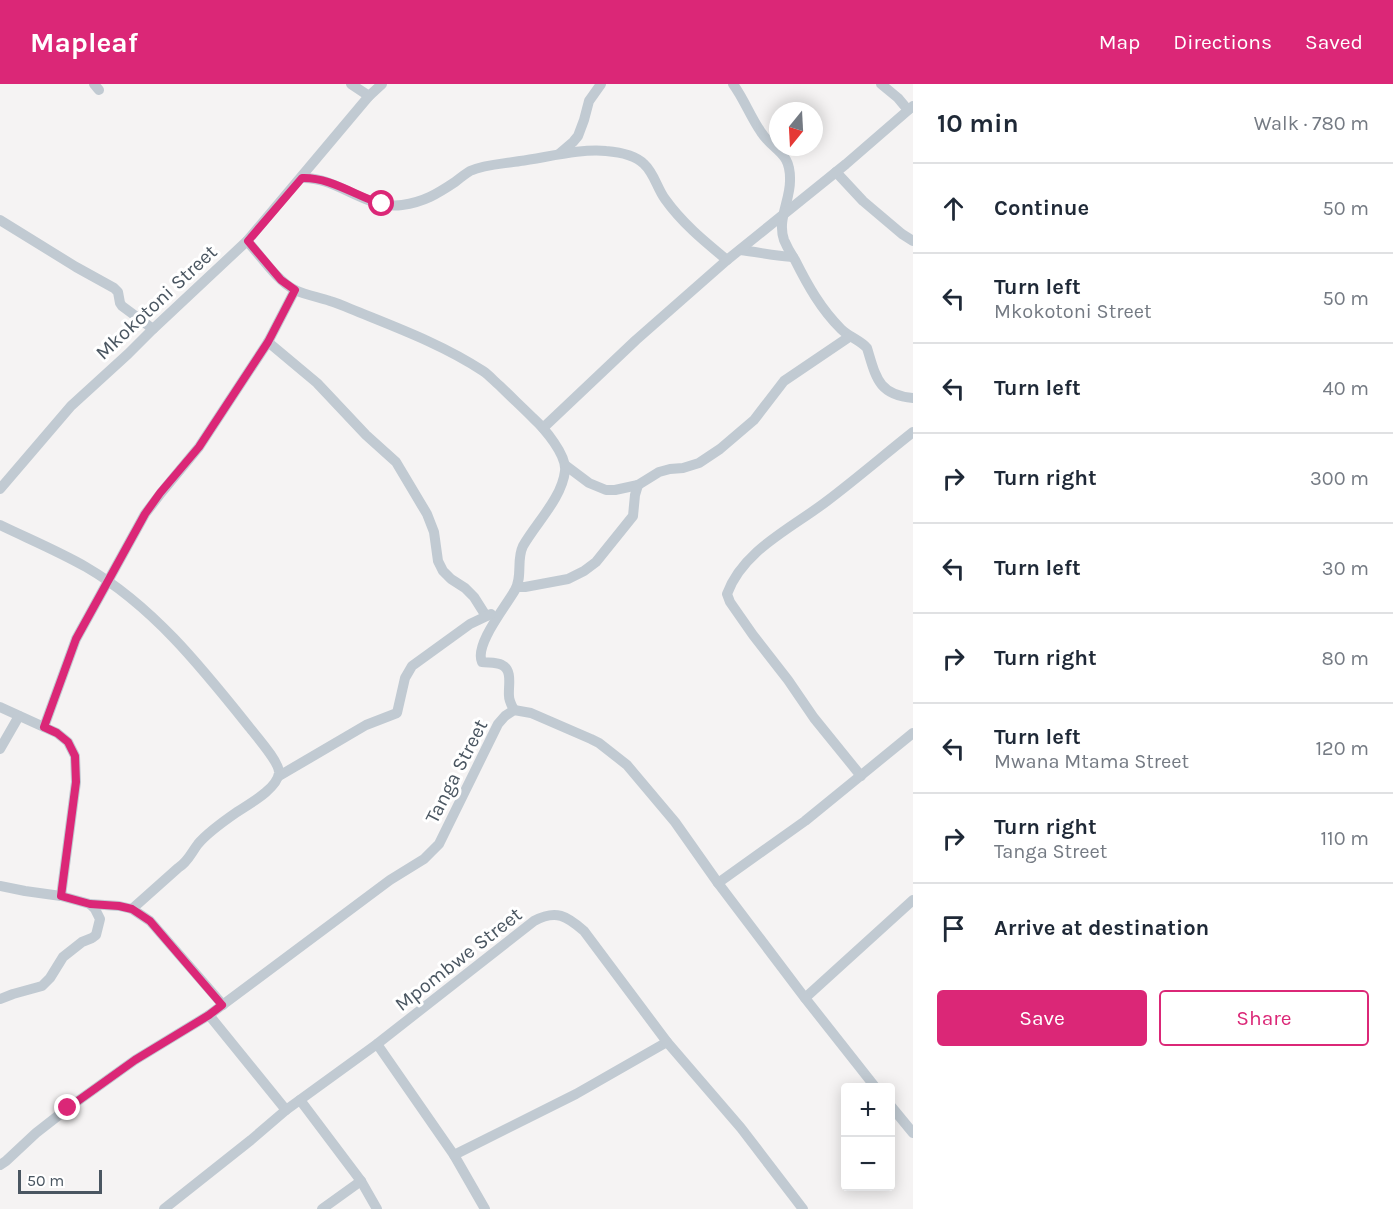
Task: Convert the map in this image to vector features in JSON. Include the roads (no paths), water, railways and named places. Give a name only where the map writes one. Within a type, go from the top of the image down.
[{"type":"street","points":[[351,84],[369,96]]},
{"type":"street","name":"Mkokotoni Street","points":[[0,489],[71,406],[248,241],[369,96],[382,84]]},
{"type":"street","points":[[559,155],[578,136],[589,101],[601,84]]},
{"type":"street","points":[[733,84],[761,133],[785,157],[789,166],[789,192],[783,216],[782,235],[815,298],[849,337],[867,348],[874,375],[881,384],[899,397],[913,398]]},
{"type":"street","points":[[543,428],[636,340],[727,260],[871,143],[910,108],[881,84]]},
{"type":"street","points":[[302,178],[318,178],[366,199],[399,206],[427,200],[469,172],[486,165],[606,151],[643,162],[650,170],[663,197],[676,213],[696,235],[727,260]]},
{"type":"street","points":[[836,172],[863,201],[913,241]]},
{"type":"street","points":[[0,220],[114,288],[118,292],[120,303],[153,329]]},
{"type":"street","points":[[248,241],[281,280],[295,290],[329,300],[402,330],[485,372],[543,428],[566,465],[598,488],[615,490],[638,484],[659,472],[699,463],[720,449],[754,420],[784,381],[849,337]]},
{"type":"street","points":[[740,250],[793,257]]},
{"type":"street","points":[[44,727],[76,639],[108,581],[154,501],[199,447],[268,342],[295,290]]},
{"type":"street","points":[[268,342],[316,383],[370,439],[396,462],[427,514],[434,532],[438,561],[443,571],[474,597],[486,616]]},
{"type":"street","points":[[861,776],[814,718],[789,680],[730,602],[727,594],[732,581],[759,550],[795,522],[825,503],[913,432]]},
{"type":"street","points":[[514,710],[509,700],[507,670],[504,665],[482,662],[481,650],[490,630],[517,587],[520,570],[519,556],[548,511],[565,475],[566,465]]},
{"type":"street","points":[[517,587],[568,579],[596,562],[633,516],[638,484]]},
{"type":"street","points":[[0,525],[62,554],[108,581],[143,607],[170,634],[229,702],[270,754],[279,768],[279,776]]},
{"type":"street","points":[[132,909],[184,864],[198,844],[261,796],[279,776],[366,726],[397,713],[405,678],[412,666],[470,624],[505,607]]},
{"type":"street","points":[[0,707],[57,733],[68,742],[75,756],[76,782],[61,896]]},
{"type":"street","name":"Tanga Street","points":[[0,1165],[68,1108],[135,1060],[209,1015],[390,880],[424,859],[439,844],[498,724],[514,710],[531,713],[591,739],[627,765],[675,822],[718,883],[872,1083]]},
{"type":"street","points":[[0,749],[19,716]]},
{"type":"street","points":[[718,883],[805,821],[913,733]]},
{"type":"street","points":[[0,886],[61,896],[90,904],[132,909],[150,921],[222,1005]]},
{"type":"street","points":[[805,998],[913,900]]},
{"type":"street","points":[[0,999],[42,986],[63,957],[82,942],[96,935],[100,919],[90,904]]},
{"type":"street","name":"Mpombwe Street","points":[[164,1209],[286,1110],[377,1044],[534,921],[545,915],[570,919],[585,931],[667,1042],[741,1128],[802,1209]]},
{"type":"street","points":[[209,1015],[286,1110]]},
{"type":"street","points":[[454,1155],[576,1094],[667,1042]]},
{"type":"street","points":[[377,1044],[454,1155],[485,1209]]},
{"type":"street","points":[[300,1100],[361,1181],[377,1209]]},
{"type":"street","points":[[895,1110],[913,1132]]},
{"type":"street","points":[[322,1209],[361,1181]]}]
